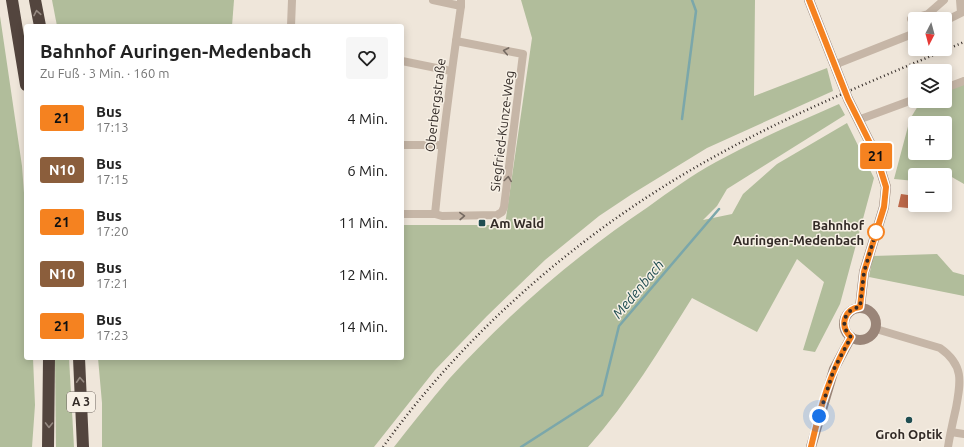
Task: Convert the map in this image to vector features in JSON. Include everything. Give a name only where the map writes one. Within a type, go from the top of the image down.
[{"type":"highway","points":[[12,0],[24,73]]},
{"type":"highway","points":[[35,0],[40,24]]},
{"type":"highway","name":"A 3","points":[[48,447],[49,360]]},
{"type":"highway","name":"A 3","points":[[79,360],[83,447]]},
{"type":"main road","points":[[809,0],[834,65],[858,120],[876,155],[886,187],[884,207],[864,272],[860,307]]},
{"type":"main road","points":[[860,307],[870,310],[876,318],[876,329],[870,337],[866,339],[855,339],[851,337],[844,327],[844,319],[849,312],[860,307]]},
{"type":"main road","points":[[811,447],[829,382],[840,356],[851,337]]},
{"type":"street","points":[[291,24],[292,0]]},
{"type":"street","points":[[432,0],[461,3]]},
{"type":"street","points":[[930,12],[944,0]]},
{"type":"street","points":[[952,18],[961,13],[960,0]]},
{"type":"street","name":"Oberbergstraße","points":[[435,214],[451,71],[461,3]]},
{"type":"street","points":[[834,65],[908,36]]},
{"type":"street","name":"Siegfried-Kunze-Weg","points":[[435,214],[442,216],[497,215],[502,212],[504,207],[521,80],[524,54],[456,41]]},
{"type":"street","points":[[404,60],[451,71]]},
{"type":"street","points":[[952,85],[964,81]]},
{"type":"street","points":[[858,120],[908,102]]},
{"type":"street","points":[[404,145],[442,145]]},
{"type":"street","points":[[404,214],[435,214]]},
{"type":"street","points":[[876,329],[933,345],[940,348],[952,358],[958,370],[960,383],[948,447]]},
{"type":"street","points":[[951,432],[964,434]]},
{"type":"green space","points":[[52,0],[234,0],[232,24],[57,24]]},
{"type":"green space","points":[[521,0],[755,0],[754,96],[827,68],[833,91],[707,148],[599,216],[545,260],[487,316],[435,370],[374,447],[102,447],[102,403],[98,360],[404,360],[404,225],[505,225],[532,38]]},
{"type":"green space","points":[[0,16],[22,166],[24,193],[24,360],[33,360],[35,405],[32,447],[0,447]]},
{"type":"green space","points":[[964,77],[964,184],[952,177],[952,168],[908,168],[908,180],[894,179],[908,126],[908,160],[952,160],[952,116],[912,116],[917,108],[952,108],[952,82]]},
{"type":"green space","points":[[839,104],[845,115],[727,189],[717,206],[703,220],[732,214],[743,194],[777,164],[847,123],[874,178],[840,304],[815,352],[803,350],[824,282],[797,259],[757,332],[692,298],[630,393],[588,447],[394,447],[428,404],[471,355],[543,287],[594,245],[673,189],[707,167],[793,124]]},
{"type":"green space","points":[[937,254],[953,272],[964,275],[964,296],[869,277],[873,256]]},
{"type":"green space","points":[[55,360],[69,360],[74,447],[56,447]]},
{"type":"building","points":[[901,194],[908,195],[908,208],[898,207]]},
{"type":"waterway","name":"Medenbach","points":[[682,119],[696,11],[692,0]]},
{"type":"waterway","name":"Medenbach","points":[[521,447],[602,395],[619,326],[719,209]]},
{"type":"railway","points":[[383,447],[417,403],[454,360],[494,320],[536,281],[579,245],[625,212],[672,181],[750,137],[841,94],[964,42]]},
{"type":"bus line","name":"21","points":[[809,0],[848,99],[876,155],[886,187],[884,207],[864,272],[860,307],[852,309],[844,319],[845,331],[851,337],[840,356],[829,382],[811,447]]},
{"type":"place","name":"Am Wald","points":[[482,223]]},
{"type":"place","name":"Bahnhof Auringen-Medenbach","points":[[876,232]]},
{"type":"place","name":"Groh Optik","points":[[909,420]]},
{"type":"route","points":[[819,416],[834,369],[851,337],[845,331],[844,319],[852,309],[860,307],[864,272],[876,232]]}]
